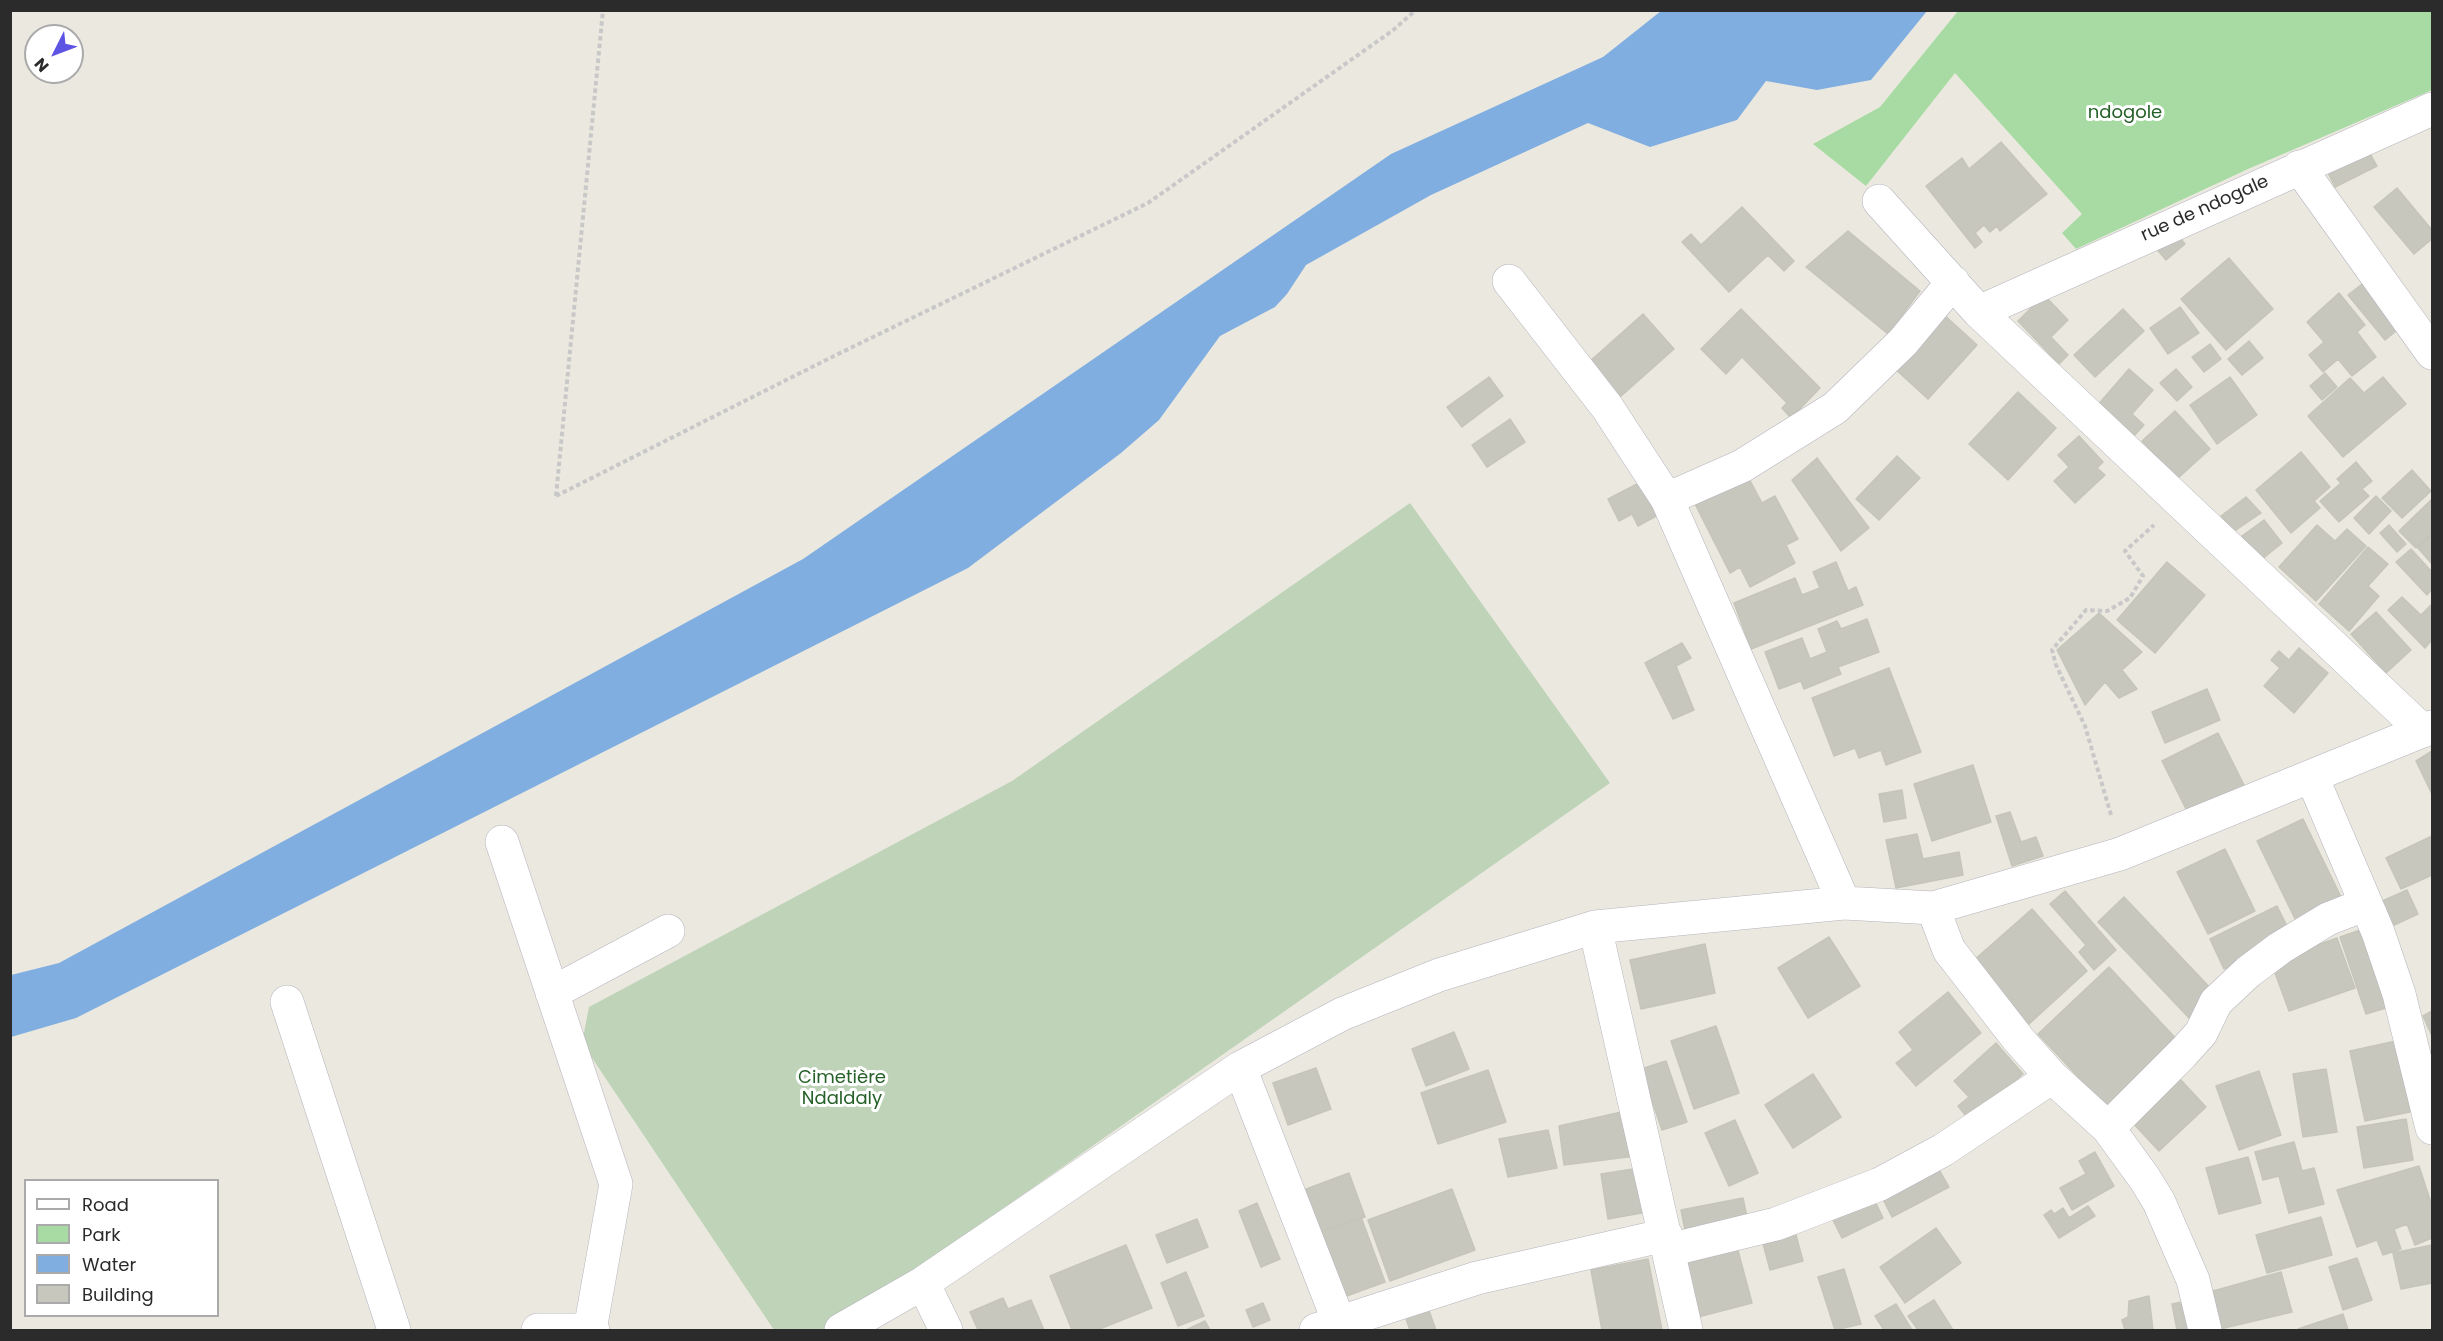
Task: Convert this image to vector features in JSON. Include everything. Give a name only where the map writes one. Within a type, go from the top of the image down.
[{"type":"street","name":"rue de ndogale","points":[[1979,312],[2433,109]]},
{"type":"street","points":[[2299,167],[2433,353]]},
{"type":"street","points":[[841,1330],[923,1283],[1240,1068],[1342,1014],[1438,975],[1595,927],[1844,903],[1933,908],[2120,854],[2428,729],[2180,503],[1979,312],[1880,201]]},
{"type":"street","points":[[1509,281],[1607,407],[1667,499],[1844,903]]},
{"type":"street","points":[[1667,499],[1742,466],[1835,408],[1903,342],[1953,282]]},
{"type":"street","points":[[2312,777],[2366,904],[2426,1067],[2433,1128]]},
{"type":"street","points":[[502,842],[616,1184],[591,1330],[538,1330]]},
{"type":"street","points":[[2108,1128],[2182,1054],[2201,1032],[2216,1002],[2248,972],[2328,919],[2366,904]]},
{"type":"street","points":[[1933,908],[1949,950],[2052,1077],[2108,1128],[2159,1202],[2193,1280],[2205,1330]]},
{"type":"street","points":[[1595,927],[1668,1242],[1686,1330]]},
{"type":"street","points":[[552,993],[668,931]]},
{"type":"street","points":[[287,1002],[394,1330]]},
{"type":"street","points":[[1240,1068],[1332,1328],[1477,1278],[1776,1224],[1880,1184],[1943,1150],[2052,1077]]},
{"type":"street","points":[[923,1283],[946,1330]]},
{"type":"path","points":[[603,10],[556,496],[834,356],[1148,203],[1392,31],[1416,10]]},
{"type":"path","points":[[2111,815],[2085,726],[2056,665],[2052,650],[2086,610],[2107,611],[2130,598],[2143,576],[2125,551],[2180,503]]},
{"type":"green space","name":"ndogole","points":[[1958,11],[2432,11],[2432,90],[2248,169],[2076,249],[2062,233],[2082,214],[1955,73],[1866,186],[1813,144],[1880,107]]},
{"type":"green space","name":"Cimetière Ndaldaly","points":[[1410,503],[1610,783],[830,1330],[774,1330],[582,1043],[589,1007],[1012,781]]},
{"type":"water","points":[[1661,11],[1927,11],[1871,80],[1817,90],[1766,81],[1737,120],[1650,147],[1588,123],[1431,195],[1306,265],[1287,294],[1275,307],[1220,336],[1159,420],[1121,453],[968,568],[76,1018],[11,1037],[11,975],[59,963],[803,559],[1391,154],[1603,57]]},
{"type":"building","points":[[2001,142],[2047,194],[2000,231],[1997,226],[1990,232],[1984,225],[1975,233],[1982,242],[1975,248],[1926,186],[1962,158],[1969,169]]},
{"type":"building","points":[[2368,150],[2377,166],[2335,187],[2327,171]]},
{"type":"building","points":[[2397,188],[2432,230],[2432,239],[2414,254],[2374,207]]},
{"type":"building","points":[[1742,207],[1794,261],[1784,271],[1768,255],[1729,292],[1682,242],[1691,234],[1701,245]]},
{"type":"building","points":[[2174,230],[2185,244],[2166,260],[2154,246]]},
{"type":"building","points":[[1848,231],[1920,291],[1888,334],[1806,267]]},
{"type":"building","points":[[2229,258],[2273,309],[2226,350],[2181,299]]},
{"type":"building","points":[[2366,281],[2402,326],[2385,340],[2348,295]]},
{"type":"building","points":[[2339,293],[2365,325],[2357,332],[2376,357],[2352,376],[2338,359],[2323,372],[2309,355],[2324,342],[2307,322]]},
{"type":"building","points":[[2044,295],[2068,320],[2051,337],[2068,355],[2059,364],[2018,321]]},
{"type":"building","points":[[2180,307],[2199,333],[2168,354],[2150,328]]},
{"type":"building","points":[[1741,309],[1820,388],[1791,418],[1782,408],[1787,403],[1742,357],[1726,374],[1701,349]]},
{"type":"building","points":[[2123,309],[2144,331],[2095,377],[2074,355]]},
{"type":"building","points":[[1941,312],[1977,345],[1928,399],[1892,366]]},
{"type":"building","points":[[1643,314],[1674,349],[1620,397],[1589,362]]},
{"type":"building","points":[[2249,341],[2263,358],[2242,375],[2228,359]]},
{"type":"building","points":[[2210,344],[2221,359],[2204,372],[2192,357]]},
{"type":"building","points":[[2129,369],[2153,390],[2132,414],[2144,425],[2132,438],[2096,407]]},
{"type":"building","points":[[2176,369],[2192,387],[2177,401],[2160,383]]},
{"type":"building","points":[[2325,373],[2337,387],[2322,400],[2310,386]]},
{"type":"building","points":[[1489,377],[1503,396],[1462,427],[1447,407]]},
{"type":"building","points":[[2230,377],[2257,415],[2217,444],[2190,405]]},
{"type":"building","points":[[2383,377],[2406,404],[2343,457],[2308,416],[2350,378],[2364,393]]},
{"type":"building","points":[[2018,392],[2056,428],[2008,480],[1969,444]]},
{"type":"building","points":[[2175,411],[2210,449],[2177,479],[2142,441]]},
{"type":"building","points":[[1510,419],[1525,442],[1487,467],[1472,445]]},
{"type":"building","points":[[2079,436],[2103,462],[2097,468],[2105,475],[2075,503],[2054,481],[2069,467],[2058,455]]},
{"type":"building","points":[[2301,452],[2330,487],[2314,501],[2320,508],[2291,533],[2256,490]]},
{"type":"building","points":[[1897,456],[1920,478],[1879,520],[1856,499]]},
{"type":"building","points":[[1817,458],[1869,528],[1841,551],[1792,480]]},
{"type":"building","points":[[2356,462],[2372,481],[2362,489],[2369,496],[2339,522],[2320,501],[2341,483],[2337,479]]},
{"type":"building","points":[[2412,470],[2431,491],[2402,518],[2382,498]]},
{"type":"building","points":[[1747,475],[1762,503],[1775,496],[1798,539],[1786,545],[1795,563],[1750,587],[1740,567],[1730,573],[1694,502]]},
{"type":"building","points":[[1641,482],[1658,515],[1638,526],[1632,514],[1619,521],[1608,499]]},
{"type":"building","points":[[2376,496],[2391,511],[2369,534],[2354,518]]},
{"type":"building","points":[[2246,497],[2261,513],[2233,532],[2221,516]]},
{"type":"building","points":[[2432,499],[2432,532],[2416,548],[2399,531]]},
{"type":"building","points":[[2264,520],[2282,543],[2261,560],[2242,536]]},
{"type":"building","points":[[2317,525],[2335,541],[2347,529],[2366,546],[2316,601],[2279,567]]},
{"type":"building","points":[[2389,525],[2406,544],[2397,552],[2380,533]]},
{"type":"building","points":[[2432,534],[2432,564],[2418,548]]},
{"type":"building","points":[[2368,547],[2388,564],[2368,586],[2379,596],[2349,631],[2319,604]]},
{"type":"building","points":[[2411,549],[2432,572],[2432,589],[2427,595],[2396,562]]},
{"type":"building","points":[[1836,562],[1848,591],[1856,587],[1863,605],[1751,649],[1734,603],[1795,578],[1802,595],[1820,588],[1813,572]]},
{"type":"building","points":[[2167,562],[2205,595],[2155,653],[2117,620]]},
{"type":"building","points":[[2402,597],[2421,615],[2432,604],[2432,640],[2425,648],[2388,610]]},
{"type":"building","points":[[2376,612],[2411,650],[2386,673],[2351,634]]},
{"type":"building","points":[[2099,613],[2142,652],[2122,670],[2137,689],[2119,698],[2105,682],[2085,705],[2057,650]]},
{"type":"building","points":[[1867,619],[1879,652],[1838,667],[1841,674],[1804,689],[1801,681],[1779,689],[1765,652],[1802,638],[1810,659],[1827,652],[1818,629],[1837,621],[1841,629]]},
{"type":"building","points":[[1682,643],[1691,658],[1676,666],[1694,710],[1673,719],[1645,663]]},
{"type":"building","points":[[2299,648],[2328,673],[2294,713],[2264,686],[2280,668],[2271,660],[2279,651],[2289,660]]},
{"type":"building","points":[[1889,668],[1921,752],[1886,765],[1881,750],[1859,758],[1855,748],[1834,756],[1812,698]]},
{"type":"building","points":[[2207,689],[2220,720],[2165,743],[2152,712]]},
{"type":"building","points":[[2218,733],[2245,787],[2189,815],[2162,761]]},
{"type":"building","points":[[2432,751],[2432,794],[2416,761]]},
{"type":"building","points":[[1973,765],[1991,822],[1932,841],[1914,784]]},
{"type":"building","points":[[1902,790],[1906,818],[1884,822],[1879,794]]},
{"type":"building","points":[[2010,812],[2021,842],[2036,837],[2043,856],[2012,866],[1996,816]]},
{"type":"building","points":[[2303,819],[2345,905],[2299,927],[2257,841]]},
{"type":"building","points":[[1917,834],[1923,859],[1959,852],[1963,875],[1896,888],[1886,840]]},
{"type":"building","points":[[2432,836],[2432,875],[2401,889],[2386,858]]},
{"type":"building","points":[[2225,849],[2255,911],[2208,934],[2177,872]]},
{"type":"building","points":[[2407,890],[2418,914],[2392,926],[2380,902]]},
{"type":"building","points":[[2065,891],[2116,950],[2094,970],[2079,952],[2086,945],[2050,904]]},
{"type":"building","points":[[2124,897],[2216,994],[2190,1019],[2098,922]]},
{"type":"building","points":[[2277,906],[2292,936],[2224,969],[2210,939]]},
{"type":"building","points":[[2032,909],[2087,971],[2029,1024],[1973,961]]},
{"type":"building","points":[[2369,927],[2396,1005],[2366,1014],[2340,937]]},
{"type":"building","points":[[1829,937],[1860,986],[1808,1018],[1778,968]]},
{"type":"building","points":[[2337,938],[2355,988],[2289,1011],[2271,962]]},
{"type":"building","points":[[1705,944],[1715,993],[1641,1009],[1630,960]]},
{"type":"building","points":[[2109,967],[2182,1045],[2111,1112],[2038,1034]]},
{"type":"building","points":[[1948,992],[1981,1033],[1916,1086],[1896,1063],[1913,1050],[1899,1032]]},
{"type":"building","points":[[2432,1011],[2432,1036],[2423,1016]]},
{"type":"building","points":[[1716,1026],[1739,1093],[1694,1109],[1671,1041]]},
{"type":"building","points":[[1454,1032],[1469,1069],[1426,1086],[1412,1049]]},
{"type":"building","points":[[2396,1041],[2410,1112],[2365,1121],[2350,1051]]},
{"type":"building","points":[[1996,1043],[2023,1074],[1970,1121],[1958,1106],[1969,1097],[1954,1081]]},
{"type":"building","points":[[1666,1061],[1687,1122],[1662,1130],[1641,1069]]},
{"type":"building","points":[[1316,1068],[1331,1109],[1288,1125],[1273,1083]]},
{"type":"building","points":[[2326,1069],[2337,1132],[2303,1137],[2293,1074]]},
{"type":"building","points":[[1488,1070],[1506,1122],[1438,1144],[1421,1093]]},
{"type":"building","points":[[2259,1071],[2281,1135],[2239,1150],[2216,1086]]},
{"type":"building","points":[[1813,1074],[1841,1117],[1793,1148],[1765,1105]]},
{"type":"building","points":[[2178,1077],[2206,1107],[2159,1151],[2131,1121]]},
{"type":"building","points":[[1626,1111],[1636,1156],[1564,1165],[1559,1126]]},
{"type":"building","points":[[2406,1119],[2413,1160],[2364,1168],[2357,1127]]},
{"type":"building","points":[[1735,1120],[1758,1173],[1729,1186],[1705,1133]]},
{"type":"building","points":[[1548,1130],[1557,1168],[1508,1177],[1499,1139]]},
{"type":"building","points":[[2294,1142],[2302,1171],[2314,1168],[2324,1204],[2289,1213],[2279,1176],[2263,1180],[2255,1152]]},
{"type":"building","points":[[2095,1152],[2114,1186],[2072,1210],[2060,1188],[2086,1174],[2079,1161]]},
{"type":"building","points":[[2248,1157],[2261,1203],[2219,1214],[2206,1168]]},
{"type":"building","points":[[1937,1166],[1949,1187],[1892,1217],[1881,1195]]},
{"type":"building","points":[[2419,1166],[2432,1206],[2432,1238],[2415,1245],[2407,1224],[2394,1229],[2401,1249],[2383,1255],[2377,1240],[2357,1247],[2337,1190]]},
{"type":"building","points":[[1646,1167],[1653,1211],[1608,1219],[1601,1174]]},
{"type":"building","points":[[1349,1173],[1365,1217],[1316,1233],[1301,1191]]},
{"type":"building","points":[[1452,1189],[1475,1250],[1390,1281],[1368,1220]]},
{"type":"building","points":[[1873,1197],[1883,1218],[1842,1238],[1832,1218]]},
{"type":"building","points":[[1743,1198],[1748,1222],[1686,1235],[1681,1210]]},
{"type":"building","points":[[1257,1203],[1280,1259],[1261,1267],[1239,1211]]},
{"type":"building","points":[[2088,1206],[2095,1216],[2059,1238],[2044,1215],[2051,1210],[2054,1214],[2063,1208],[2069,1218]]},
{"type":"building","points":[[1361,1217],[1385,1282],[1341,1298],[1316,1233]]},
{"type":"building","points":[[2321,1217],[2332,1255],[2267,1273],[2256,1235]]},
{"type":"building","points":[[1197,1219],[1208,1247],[1167,1263],[1156,1235]]},
{"type":"building","points":[[1793,1224],[1803,1261],[1770,1270],[1760,1232]]},
{"type":"building","points":[[1936,1228],[1961,1263],[1905,1303],[1880,1267]]},
{"type":"building","points":[[1736,1243],[1752,1303],[1698,1317],[1682,1257]]},
{"type":"building","points":[[1126,1245],[1152,1308],[1097,1330],[1072,1330],[1050,1276]]},
{"type":"building","points":[[2432,1245],[2432,1283],[2401,1289],[2393,1253]]},
{"type":"building","points":[[2357,1258],[2372,1300],[2343,1310],[2329,1267]]},
{"type":"building","points":[[1648,1259],[1662,1330],[1602,1330],[1591,1270]]},
{"type":"building","points":[[1844,1269],[1861,1324],[1835,1330],[1818,1277]]},
{"type":"building","points":[[1186,1272],[1204,1316],[1178,1326],[1161,1283]]},
{"type":"building","points":[[2281,1272],[2292,1312],[2216,1330],[2206,1293]]},
{"type":"building","points":[[2149,1296],[2153,1330],[2125,1330],[2122,1320],[2128,1317],[2129,1301]]},
{"type":"building","points":[[1424,1297],[1436,1330],[1410,1330],[1401,1305]]},
{"type":"building","points":[[1003,1298],[1008,1309],[1031,1300],[1044,1330],[978,1330],[970,1312]]},
{"type":"building","points":[[1934,1300],[1953,1330],[1918,1330],[1908,1316]]},
{"type":"building","points":[[2193,1300],[2198,1330],[2177,1330],[2172,1304]]},
{"type":"building","points":[[1263,1303],[1270,1320],[1253,1327],[1246,1310]]},
{"type":"building","points":[[1896,1304],[1912,1330],[1884,1330],[1875,1316]]},
{"type":"building","points":[[2343,1314],[2348,1330],[2298,1330],[2298,1329]]},
{"type":"building","points":[[1205,1321],[1210,1330],[1186,1330]]}]
